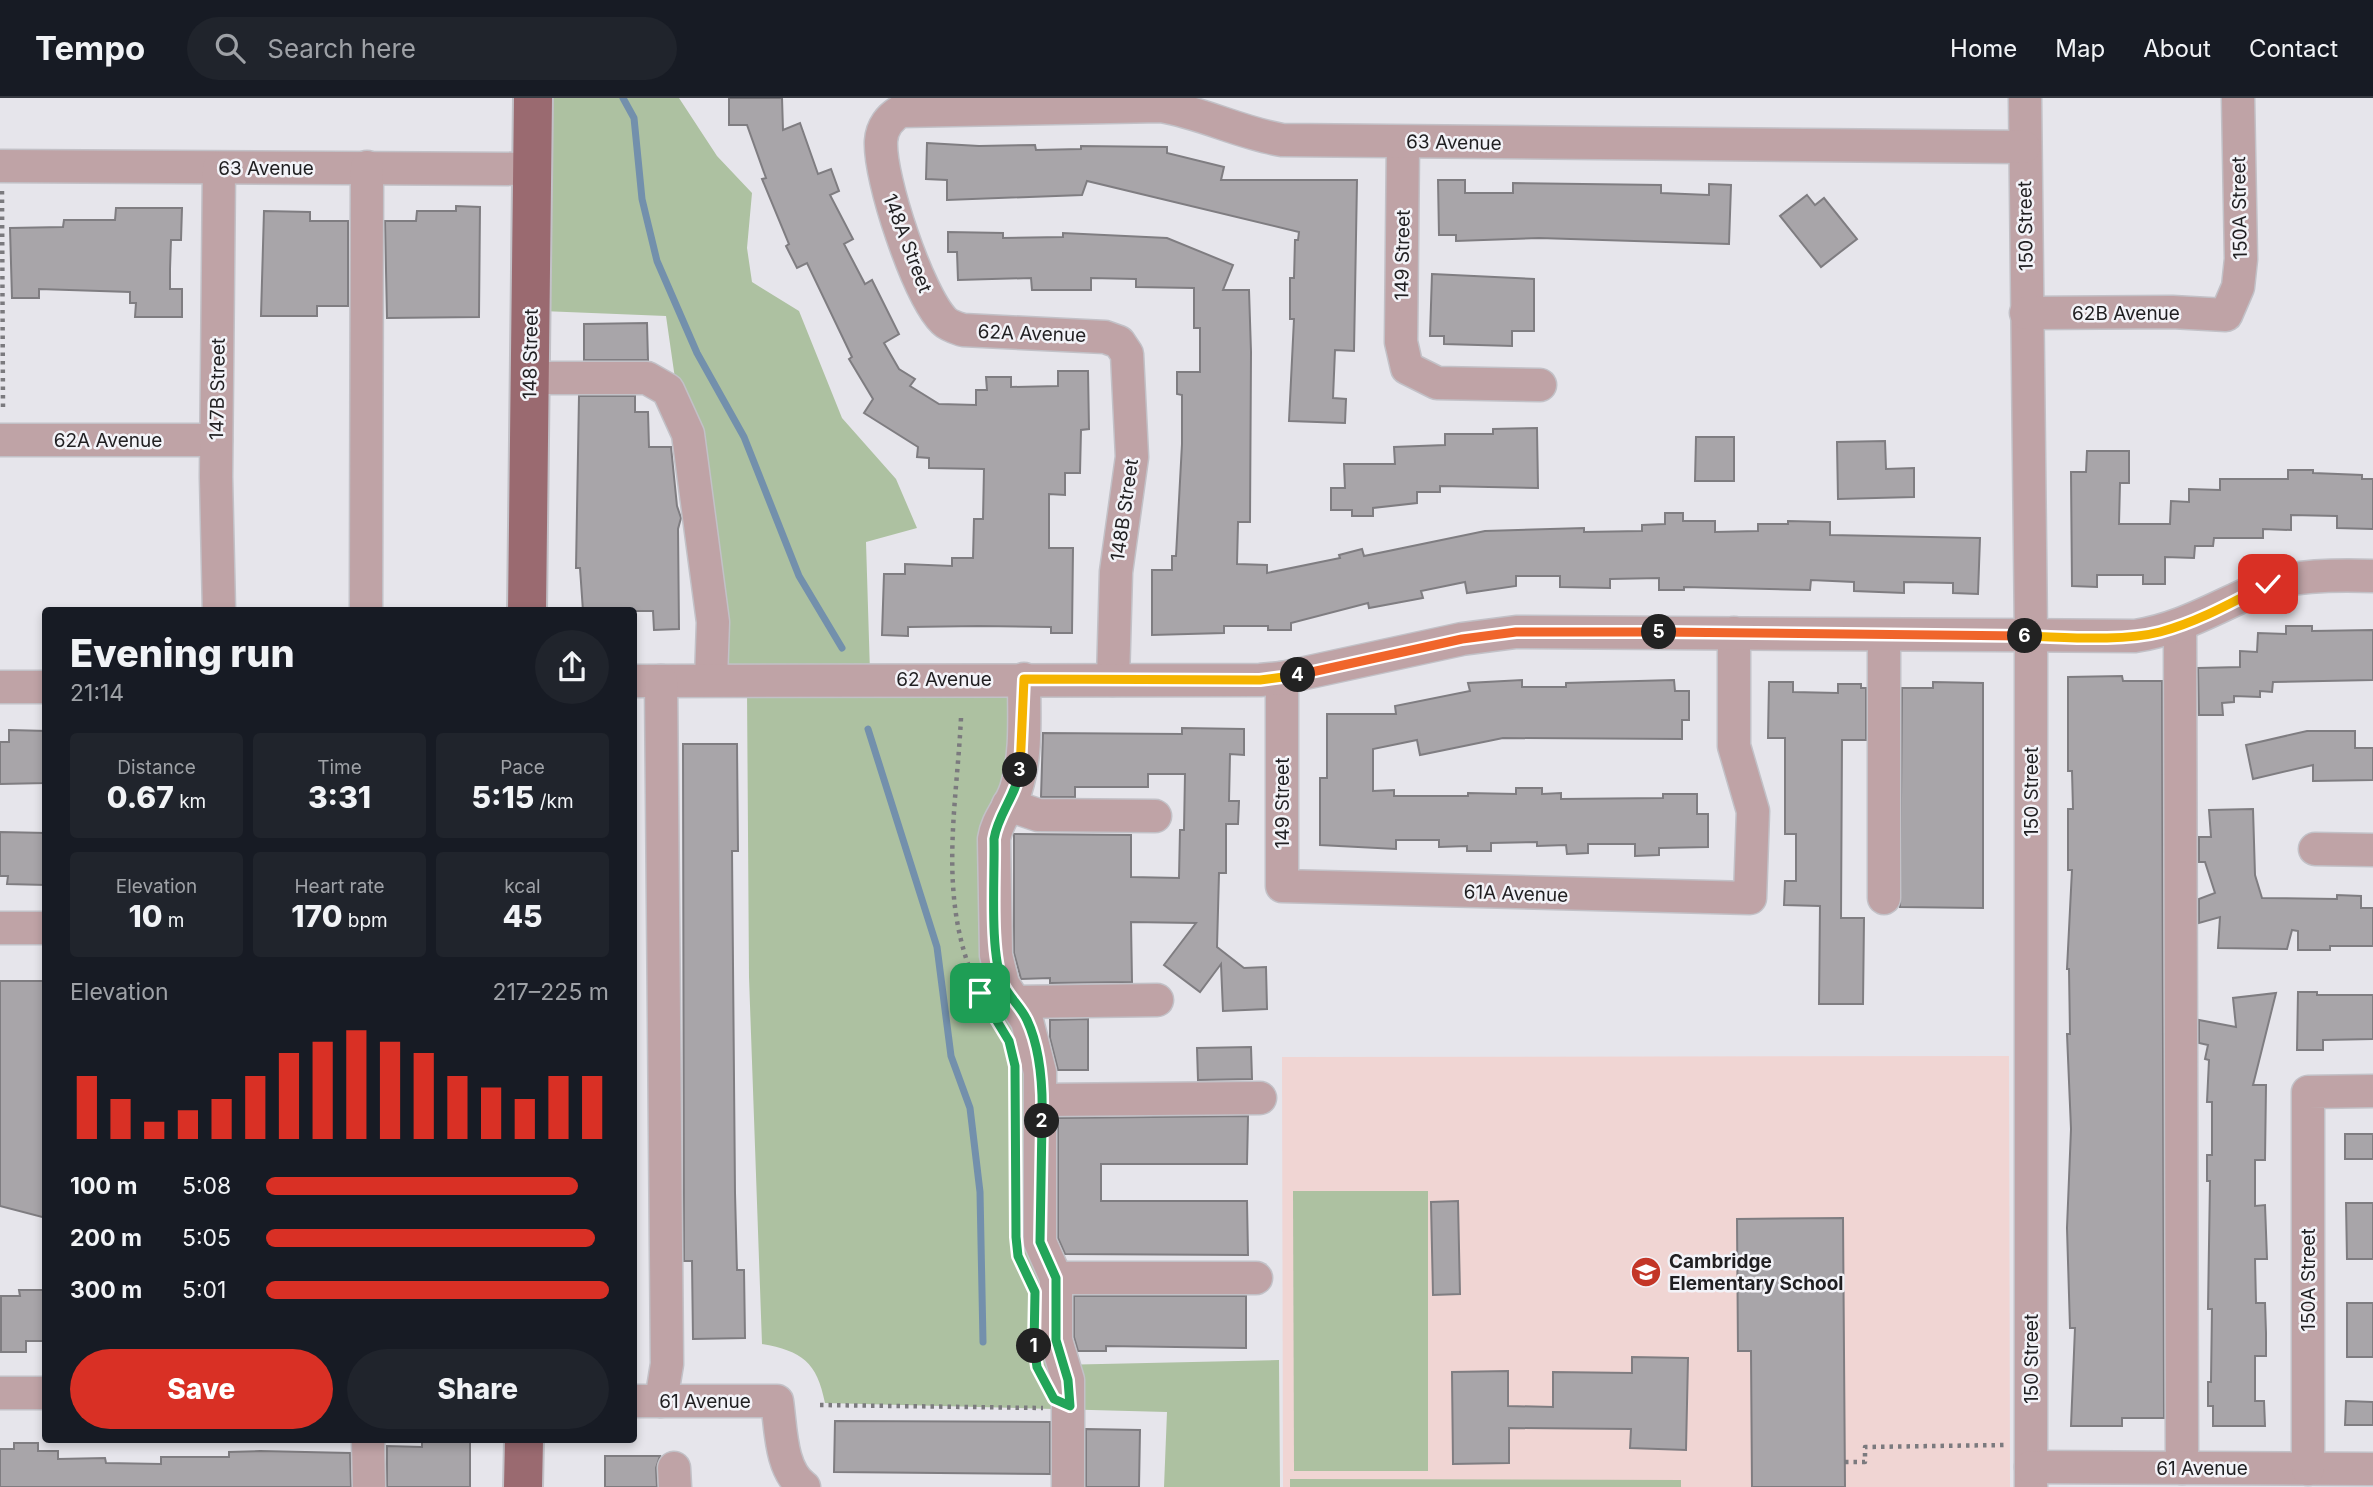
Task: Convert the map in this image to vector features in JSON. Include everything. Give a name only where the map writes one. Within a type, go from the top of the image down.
[{"type":"main road","name":"148 Street","points":[[527,607],[533,98]]},
{"type":"main road","points":[[523,1487],[524,1443]]},
{"type":"street","name":"150 Street","points":[[2025,98],[2031,636],[2031,1477]]},
{"type":"street","name":"150A Street","points":[[2226,315],[2238,287],[2241,259],[2238,98]]},
{"type":"street","name":"63 Avenue","points":[[891,117],[909,109],[1161,106],[1201,114],[1256,136],[1282,140],[2024,147]]},
{"type":"street","name":"148A Street","points":[[891,117],[881,141],[886,188],[925,289],[946,323]]},
{"type":"street","name":"149 Street","points":[[1403,142],[1401,342],[1407,368],[1437,383],[1540,385]]},
{"type":"street","points":[[366,607],[367,167]]},
{"type":"street","name":"63 Avenue","points":[[1,178],[219,168],[532,169]]},
{"type":"street","name":"147B Street","points":[[219,168],[216,440],[219,607]]},
{"type":"street","name":"62B Avenue","points":[[2026,313],[2172,312],[2226,315]]},
{"type":"street","name":"62A Avenue","points":[[946,323],[963,330],[1086,334],[1119,342]]},
{"type":"street","name":"148B Street","points":[[1113,680],[1116,572],[1132,457],[1130,375],[1127,354],[1119,342]]},
{"type":"street","points":[[530,378],[648,378],[668,390],[688,434],[713,622],[711,680]]},
{"type":"street","name":"62A Avenue","points":[[0,440],[216,440]]},
{"type":"street","name":"62 Avenue","points":[[647,681],[1282,678],[1449,641],[1516,632],[2135,636],[2180,625],[2268,584],[2373,576]]},
{"type":"street","points":[[2180,625],[2182,1468]]},
{"type":"street","name":"61A Avenue","points":[[1282,886],[1750,898],[1753,811],[1734,746],[1734,633]]},
{"type":"street","points":[[1884,635],[1884,898]]},
{"type":"street","name":"149 Street","points":[[1282,678],[1282,886]]},
{"type":"street","points":[[1024,679],[1020,773],[1008,805],[997,822],[994,839],[996,955],[1003,984],[1016,1002],[1034,1042],[1042,1100],[1040,1242],[1056,1278],[1056,1340],[1068,1380],[1068,1487]]},
{"type":"street","points":[[647,681],[667,1364],[647,1401]]},
{"type":"street","points":[[0,687],[42,687]]},
{"type":"street","points":[[1008,805],[1038,815],[1156,816]]},
{"type":"street","points":[[2315,849],[2373,850]]},
{"type":"street","points":[[0,928],[42,928]]},
{"type":"street","points":[[1016,1002],[1157,1000]]},
{"type":"street","name":"150A Street","points":[[2308,1469],[2308,1092],[2373,1091]]},
{"type":"street","points":[[1042,1100],[1260,1098]]},
{"type":"street","points":[[1056,1278],[1256,1278]]},
{"type":"street","points":[[0,1393],[42,1393]]},
{"type":"street","name":"61 Avenue","points":[[647,1401],[777,1401],[788,1464],[796,1481],[804,1487]]},
{"type":"street","points":[[368,1443],[369,1487]]},
{"type":"street","name":"61 Avenue","points":[[2031,1477],[2182,1468],[2373,1469]]},
{"type":"path","points":[[1,178],[3,409]]},
{"type":"path","points":[[961,718],[950,853],[954,908],[971,971]]},
{"type":"path","points":[[820,1405],[1045,1408],[1054,1399],[1070,1406]]},
{"type":"path","points":[[1844,1462],[1866,1462],[1866,1447],[2002,1446]]},
{"type":"shaded area","name":"Cambridge Elementary School","points":[[2009,1056],[2010,1487],[1283,1487],[1282,1057]]},
{"type":"green space","points":[[542,98],[679,98],[717,156],[752,193],[747,248],[752,282],[799,311],[842,418],[896,479],[917,528],[866,542],[870,673],[1018,685],[1018,725],[989,841],[1024,1026],[1056,1365],[1279,1360],[1280,1487],[1164,1487],[1167,1412],[825,1403],[817,1377],[806,1361],[788,1350],[762,1344],[749,977],[747,691],[717,670],[666,316],[542,311]]},
{"type":"green space","points":[[1293,1191],[1428,1191],[1428,1471],[1294,1471]]},
{"type":"green space","points":[[1290,1479],[1681,1480],[1681,1487],[1290,1487]]},
{"type":"building","points":[[729,98],[782,98],[783,130],[800,123],[818,174],[831,169],[839,191],[830,195],[853,239],[844,244],[865,284],[872,280],[899,334],[884,343],[899,369],[915,379],[910,386],[939,404],[976,405],[976,390],[987,390],[986,377],[1011,377],[1011,387],[1058,386],[1058,371],[1088,371],[1089,429],[1081,430],[1080,473],[1065,473],[1065,495],[1049,494],[1049,548],[1073,548],[1072,633],[1051,633],[1051,627],[979,626],[908,627],[908,636],[882,635],[884,574],[905,574],[905,564],[952,566],[952,558],[973,558],[974,519],[983,519],[984,469],[929,468],[929,458],[917,457],[918,447],[864,413],[873,399],[849,359],[852,357],[807,263],[797,268],[786,246],[789,244],[762,179],[766,178],[747,125],[729,125]]},
{"type":"building","points":[[927,143],[1035,145],[1036,150],[1081,149],[1081,146],[1167,147],[1167,153],[1224,167],[1221,180],[1357,180],[1354,351],[1335,350],[1333,398],[1346,399],[1345,423],[1289,421],[1294,319],[1290,319],[1290,278],[1294,278],[1295,240],[1298,240],[1299,232],[1087,181],[1082,195],[947,200],[947,180],[926,179]]},
{"type":"building","points":[[1438,180],[1465,180],[1465,193],[1513,193],[1513,183],[1661,185],[1661,193],[1709,195],[1709,184],[1731,185],[1729,244],[1539,238],[1456,241],[1456,235],[1439,235]]},
{"type":"building","points":[[1807,195],[1815,205],[1824,198],[1857,239],[1821,267],[1780,216]]},
{"type":"building","points":[[456,206],[480,207],[479,317],[387,318],[385,221],[416,221],[417,211],[456,211]]},
{"type":"building","points":[[116,208],[182,208],[181,240],[171,240],[170,289],[182,289],[182,317],[135,317],[136,303],[130,303],[130,292],[39,289],[39,298],[12,298],[10,228],[63,227],[64,220],[115,220]]},
{"type":"building","points":[[264,211],[310,212],[310,221],[348,221],[348,306],[317,306],[317,316],[261,316]]},
{"type":"building","points":[[948,232],[1003,233],[1003,238],[1063,237],[1063,233],[1167,238],[1233,265],[1223,290],[1249,290],[1251,352],[1250,522],[1238,522],[1237,564],[1267,565],[1267,573],[1340,558],[1339,555],[1362,549],[1364,556],[1485,531],[1584,528],[1584,532],[1642,531],[1642,525],[1665,524],[1665,513],[1683,513],[1683,521],[1715,521],[1715,532],[1758,531],[1758,524],[1788,524],[1788,521],[1830,522],[1830,535],[1980,538],[1978,594],[1953,593],[1953,583],[1904,582],[1904,593],[1854,591],[1854,582],[1811,580],[1810,590],[1684,587],[1684,590],[1659,590],[1659,578],[1610,579],[1610,588],[1560,587],[1560,576],[1516,576],[1516,586],[1467,593],[1465,582],[1421,591],[1423,598],[1369,608],[1368,603],[1291,623],[1291,630],[1268,630],[1268,626],[1224,626],[1224,633],[1152,635],[1152,570],[1172,570],[1172,556],[1176,556],[1182,444],[1182,395],[1177,394],[1177,372],[1200,372],[1200,328],[1194,328],[1194,288],[1136,287],[1136,279],[1091,278],[1091,290],[1032,290],[1031,278],[958,280],[957,252],[948,252]]},
{"type":"building","points":[[1432,274],[1534,279],[1534,331],[1512,331],[1512,346],[1444,344],[1444,336],[1430,336]]},
{"type":"building","points":[[647,323],[648,360],[584,360],[584,324]]},
{"type":"building","points":[[579,396],[635,396],[635,412],[648,412],[649,447],[671,447],[677,506],[681,518],[678,529],[679,629],[654,630],[653,611],[637,611],[637,607],[583,607],[580,568],[576,568]]},
{"type":"building","points":[[1537,428],[1538,488],[1440,486],[1440,492],[1417,492],[1417,503],[1373,508],[1373,516],[1352,516],[1352,510],[1331,510],[1331,488],[1345,488],[1344,464],[1395,464],[1394,447],[1445,445],[1445,434],[1493,434],[1493,429]]},
{"type":"building","points":[[1696,437],[1734,437],[1734,481],[1695,481]]},
{"type":"building","points":[[1885,441],[1886,469],[1914,468],[1914,497],[1838,499],[1837,442]]},
{"type":"building","points":[[2087,451],[2129,451],[2129,483],[2120,483],[2119,524],[2170,524],[2171,501],[2189,502],[2189,489],[2220,490],[2220,479],[2288,479],[2288,470],[2313,470],[2313,473],[2362,475],[2362,479],[2373,479],[2373,529],[2337,528],[2337,516],[2291,515],[2291,530],[2263,529],[2263,538],[2214,538],[2213,546],[2195,546],[2194,558],[2165,557],[2165,584],[2143,584],[2143,575],[2097,575],[2097,587],[2072,586],[2071,472],[2086,472]]},
{"type":"building","points":[[2286,626],[2312,626],[2312,631],[2373,630],[2373,680],[2273,682],[2272,692],[2260,691],[2260,697],[2234,696],[2234,702],[2222,703],[2223,715],[2199,715],[2198,668],[2240,667],[2240,651],[2257,652],[2258,633],[2286,634]]},
{"type":"building","points":[[2122,676],[2123,681],[2162,681],[2164,1418],[2122,1418],[2122,1426],[2071,1426],[2075,1328],[2070,1328],[2067,1228],[2071,1129],[2067,969],[2072,870],[2068,870],[2068,809],[2073,809],[2072,771],[2068,771],[2068,677]]},
{"type":"building","points":[[1522,680],[1522,687],[1566,687],[1566,683],[1674,680],[1675,691],[1689,691],[1689,720],[1682,720],[1682,739],[1503,738],[1420,755],[1417,740],[1373,749],[1373,791],[1394,790],[1394,796],[1468,796],[1468,793],[1516,794],[1516,788],[1542,788],[1542,794],[1561,793],[1561,799],[1663,798],[1663,794],[1697,794],[1697,814],[1708,814],[1708,847],[1659,848],[1659,855],[1635,856],[1635,844],[1588,844],[1588,853],[1567,854],[1566,845],[1537,846],[1537,842],[1491,843],[1491,851],[1467,851],[1467,846],[1439,847],[1439,840],[1396,840],[1396,849],[1320,845],[1320,778],[1327,778],[1327,714],[1396,714],[1395,706],[1470,691],[1468,683]]},
{"type":"building","points":[[1769,682],[1793,682],[1793,692],[1838,693],[1838,684],[1861,684],[1861,688],[1866,688],[1866,740],[1842,740],[1841,918],[1864,918],[1863,1004],[1819,1004],[1820,906],[1784,905],[1785,881],[1796,881],[1796,834],[1785,834],[1785,738],[1768,738]]},
{"type":"building","points":[[1933,682],[1983,683],[1983,908],[1900,907],[1902,688],[1933,688]]},
{"type":"building","points":[[1182,728],[1244,729],[1244,755],[1230,754],[1229,801],[1239,801],[1238,824],[1226,824],[1226,873],[1219,873],[1217,947],[1244,968],[1266,967],[1267,1009],[1223,1011],[1221,964],[1200,992],[1164,965],[1196,923],[1131,922],[1132,982],[1050,983],[1050,978],[1021,979],[1014,953],[1014,834],[1131,835],[1131,877],[1179,878],[1180,830],[1184,830],[1185,774],[1148,774],[1148,787],[1075,787],[1075,797],[1041,797],[1043,733],[1182,734]]},
{"type":"building","points":[[9,730],[42,731],[42,783],[0,784],[0,742],[9,742]]},
{"type":"building","points":[[2307,731],[2355,731],[2355,748],[2373,748],[2373,780],[2313,781],[2313,765],[2253,779],[2246,745]]},
{"type":"building","points":[[683,744],[737,744],[738,851],[732,851],[735,1193],[737,1270],[744,1270],[745,1338],[693,1339],[692,1261],[684,1261]]},
{"type":"building","points":[[2253,809],[2255,875],[2262,898],[2337,899],[2337,895],[2361,896],[2361,908],[2373,908],[2373,946],[2330,946],[2330,950],[2298,950],[2298,931],[2292,930],[2287,949],[2218,948],[2220,917],[2199,923],[2199,899],[2215,893],[2205,862],[2199,862],[2199,837],[2211,837],[2209,810]]},
{"type":"building","points":[[0,832],[42,833],[42,885],[7,884],[8,876],[0,876]]},
{"type":"building","points":[[0,981],[42,981],[42,1217],[0,1206]]},
{"type":"building","points":[[2298,992],[2317,992],[2317,995],[2373,995],[2373,1039],[2323,1040],[2323,1050],[2297,1050]]},
{"type":"building","points":[[2276,993],[2253,1085],[2266,1085],[2265,1160],[2255,1160],[2255,1206],[2265,1205],[2267,1259],[2255,1259],[2256,1303],[2265,1303],[2266,1356],[2255,1356],[2255,1401],[2264,1401],[2265,1426],[2213,1426],[2213,1406],[2208,1406],[2212,1309],[2208,1309],[2210,1181],[2207,1181],[2207,1155],[2212,1155],[2212,1102],[2207,1102],[2209,1060],[2205,1059],[2208,1045],[2199,1043],[2199,1020],[2236,1027],[2233,998]]},
{"type":"building","points":[[1088,1019],[1088,1070],[1058,1070],[1050,1038],[1050,1020]]},
{"type":"building","points":[[1251,1047],[1252,1079],[1198,1080],[1197,1048]]},
{"type":"building","points":[[1248,1116],[1247,1164],[1101,1164],[1101,1201],[1247,1201],[1248,1255],[1065,1254],[1058,1238],[1058,1118]]},
{"type":"building","points":[[2345,1134],[2373,1134],[2373,1159],[2345,1159]]},
{"type":"building","points":[[1458,1201],[1460,1294],[1433,1295],[1431,1202]]},
{"type":"building","points":[[2346,1203],[2373,1203],[2373,1259],[2347,1259]]},
{"type":"building","points":[[1843,1218],[1845,1487],[1752,1487],[1751,1351],[1738,1351],[1737,1219]]},
{"type":"building","points":[[19,1290],[42,1290],[42,1341],[26,1341],[26,1352],[1,1352],[1,1296],[20,1296]]},
{"type":"building","points":[[1074,1296],[1246,1296],[1246,1348],[1106,1346],[1106,1351],[1078,1351],[1074,1337]]},
{"type":"building","points":[[2347,1303],[2373,1303],[2373,1357],[2347,1357]]},
{"type":"building","points":[[1632,1357],[1688,1358],[1686,1450],[1630,1448],[1631,1429],[1509,1428],[1509,1463],[1453,1464],[1452,1372],[1508,1371],[1508,1406],[1553,1407],[1553,1372],[1632,1373]]},
{"type":"building","points":[[2346,1401],[2373,1402],[2373,1425],[2345,1425]]},
{"type":"building","points":[[835,1421],[1050,1422],[1050,1474],[834,1472]]},
{"type":"building","points":[[1086,1429],[1140,1430],[1139,1487],[1086,1487]]},
{"type":"building","points":[[14,1443],[38,1443],[38,1451],[58,1451],[58,1459],[105,1458],[106,1463],[161,1464],[161,1457],[229,1457],[229,1452],[350,1453],[351,1487],[0,1487],[0,1449],[14,1449]]},
{"type":"building","points":[[422,1443],[470,1443],[470,1487],[387,1487],[387,1446],[422,1447]]},
{"type":"building","points":[[605,1456],[660,1456],[656,1468],[657,1487],[605,1487]]},
{"type":"waterway","points":[[623,98],[634,118],[642,199],[657,261],[697,353],[744,437],[799,576],[842,648]]},
{"type":"waterway","points":[[868,729],[937,947],[951,1056],[970,1108],[980,1192],[983,1342]]},
{"type":"place","name":"Cambridge Elementary School","points":[[1646,1272]]},
{"type":"route","points":[[980,993],[1009,1041],[1015,1066],[1016,1237],[1018,1256],[1035,1292],[1034,1356],[1054,1399],[1070,1406],[1068,1380],[1056,1340],[1056,1278],[1040,1242],[1040,1072],[1027,1021],[1003,984],[996,955],[994,839],[997,822],[1016,791],[1020,773],[1024,679],[1282,678],[1399,651],[1516,632],[2135,636],[2159,632],[2207,615],[2268,584]]}]
